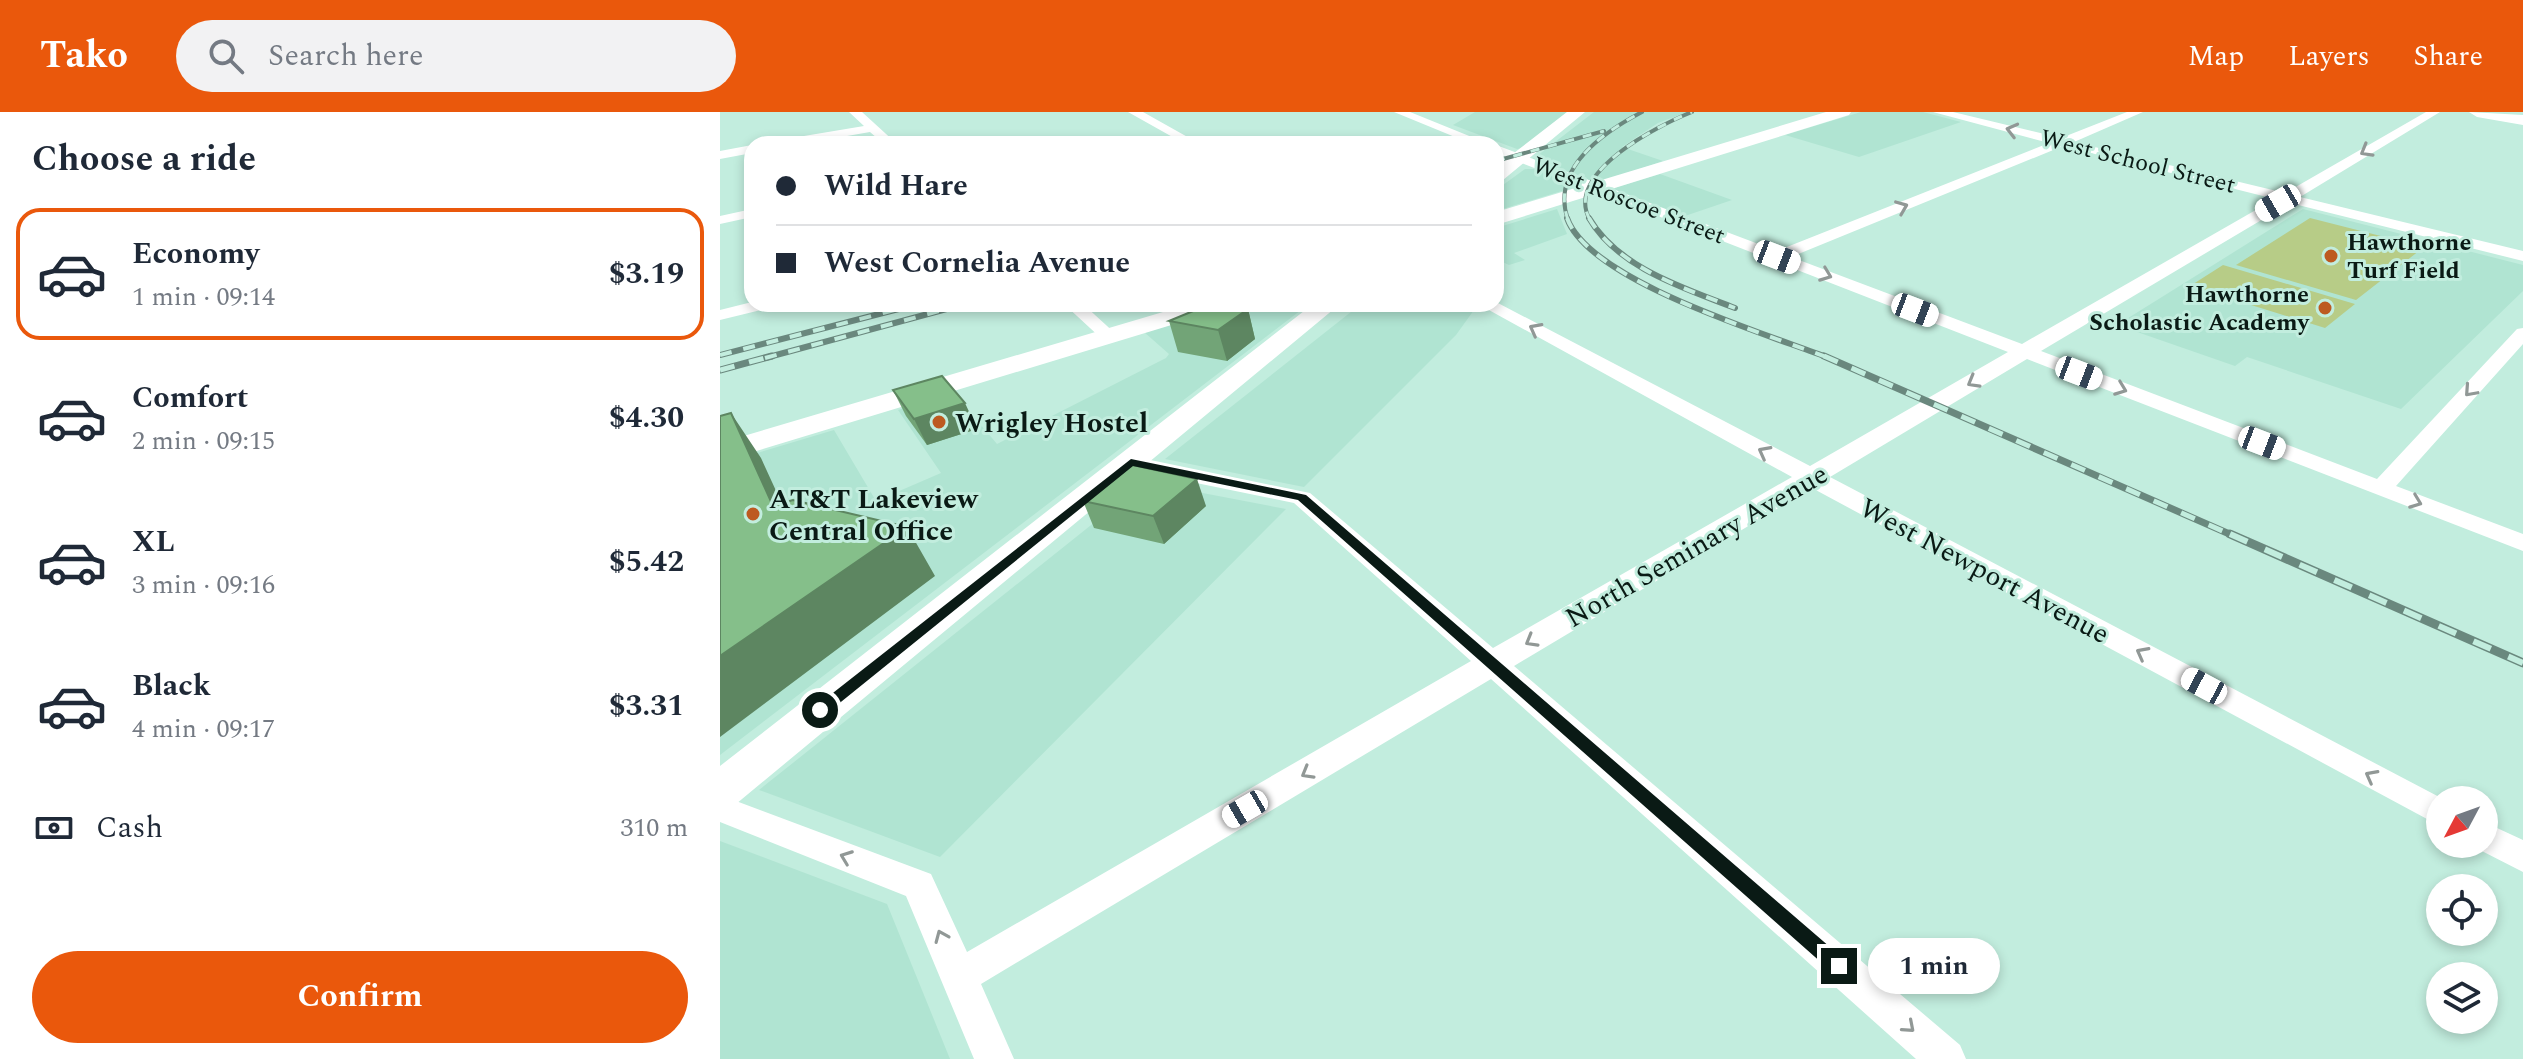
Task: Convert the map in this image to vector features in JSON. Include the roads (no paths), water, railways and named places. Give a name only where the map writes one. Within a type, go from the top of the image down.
[{"type":"street","points":[[855,112],[882,136]]},
{"type":"street","points":[[1134,112],[1179,136]]},
{"type":"street","points":[[1400,112],[1462,136]]},
{"type":"street","points":[[1504,170],[1577,112]]},
{"type":"street","points":[[1504,216],[1843,112]]},
{"type":"street","name":"West School Street","points":[[1939,112],[2523,256]]},
{"type":"street","points":[[1777,257],[2137,112]]},
{"type":"street","name":"North Seminary Avenue","points":[[958,977],[2434,112]]},
{"type":"street","points":[[2477,112],[2523,120]]},
{"type":"street","points":[[826,136],[872,128]]},
{"type":"street","points":[[720,155],[744,150]]},
{"type":"street","name":"West Roscoe Street","points":[[1504,152],[2523,543]]},
{"type":"street","points":[[720,220],[744,215]]},
{"type":"street","points":[[720,315],[744,309]]},
{"type":"street","points":[[1082,312],[1109,336]]},
{"type":"street","points":[[720,453],[1189,312]]},
{"type":"street","points":[[720,791],[1318,312]]},
{"type":"street","name":"West Newport Avenue","points":[[1502,312],[2426,806]]},
{"type":"street","points":[[2381,489],[2523,333]]},
{"type":"street","points":[[1131,463],[1302,498],[1946,1059]]},
{"type":"street","points":[[720,808],[919,885],[994,1059]]},
{"type":"street","points":[[2498,844],[2523,857]]},
{"type":"railway","points":[[1568,219],[1564,202],[1566,185],[1573,169],[1596,142],[1642,112]]},
{"type":"railway","points":[[1590,219],[1585,202],[1590,185],[1602,169],[1638,139],[1692,112]]},
{"type":"railway","points":[[1504,159],[1604,131]]},
{"type":"railway","points":[[1568,219],[1582,241],[1608,263],[1643,284],[1725,320],[1826,357]]},
{"type":"railway","points":[[1590,219],[1617,250],[1634,263],[1674,284],[1735,308]]},
{"type":"railway","points":[[720,355],[887,312]]},
{"type":"railway","points":[[765,358],[935,312]]},
{"type":"railway","points":[[720,370],[772,356]]},
{"type":"railway","points":[[1826,357],[2234,536]]},
{"type":"railway","points":[[2230,534],[2523,663]]},
{"type":"place","name":"Hawthorne Turf Field","points":[[2331,256]]},
{"type":"place","name":"Hawthorne Scholastic Academy","points":[[2325,308]]},
{"type":"place","name":"Wrigley Hostel","points":[[939,422]]},
{"type":"place","name":"AT&T Lakeview Central Office","points":[[753,514]]}]
